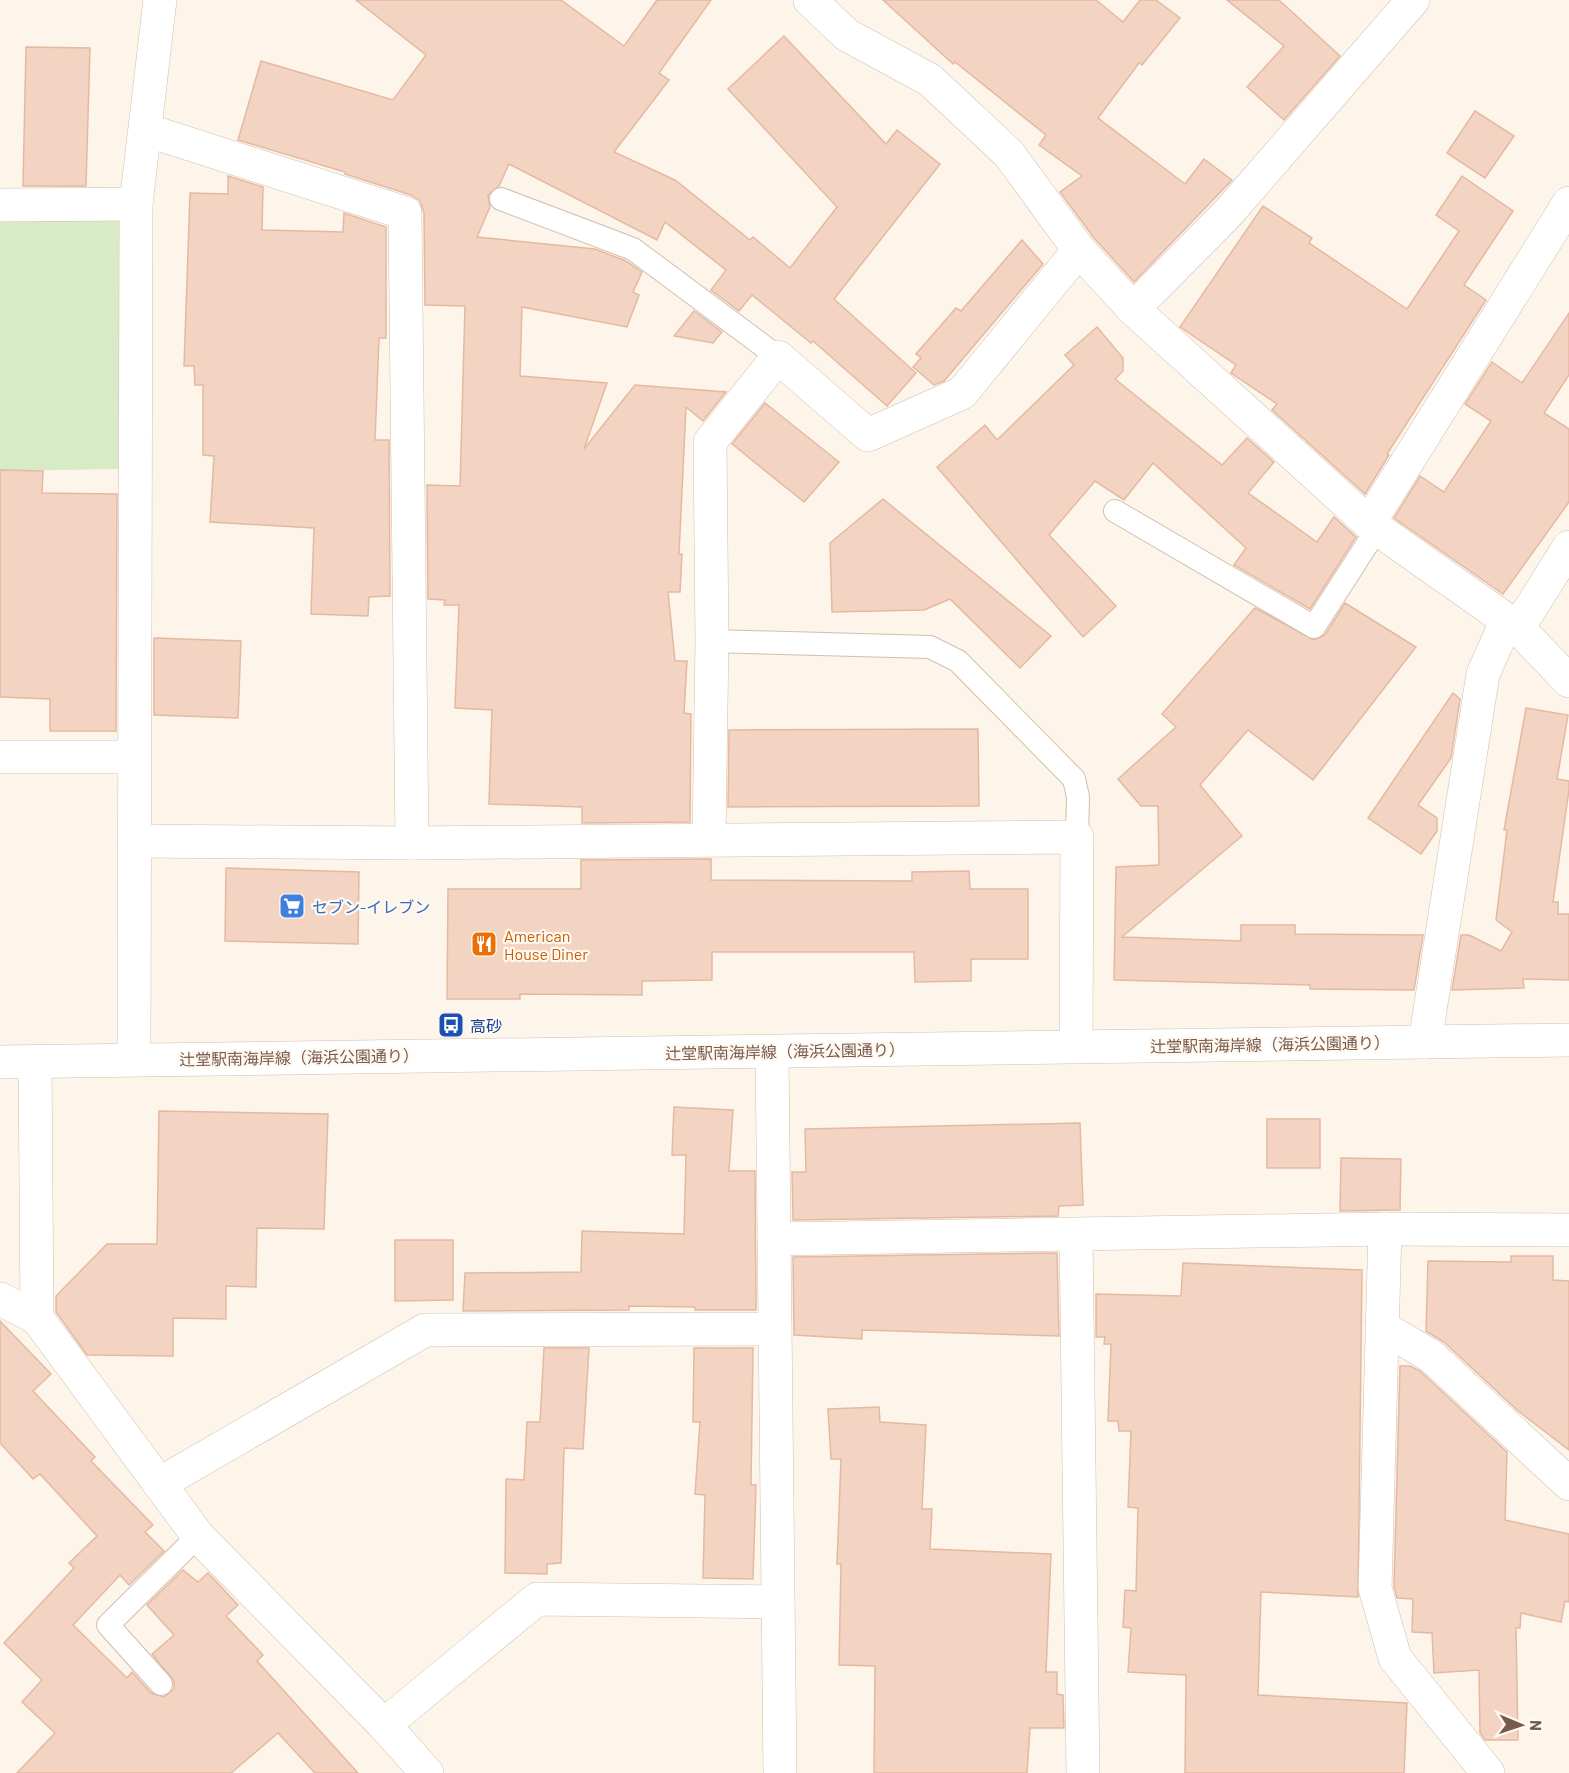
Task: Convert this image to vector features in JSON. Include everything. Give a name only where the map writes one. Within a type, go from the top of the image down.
[{"type":"street","points":[[134,1059],[136,204],[160,0]]},
{"type":"street","points":[[810,0],[847,35],[930,80],[1009,154],[1079,250],[1133,309],[1373,526],[1513,624],[1569,681]]},
{"type":"street","points":[[1133,309],[1228,213],[1413,0]]},
{"type":"street","points":[[146,130],[405,213],[412,843]]},
{"type":"street","points":[[1373,526],[1569,203]]},
{"type":"street","points":[[0,205],[136,204]]},
{"type":"street","points":[[710,838],[712,641],[710,442],[778,357],[868,435],[962,393],[1079,250]]},
{"type":"street","points":[[1425,1042],[1483,674],[1513,624],[1569,547]]},
{"type":"street","points":[[0,757],[134,757]]},
{"type":"street","points":[[134,841],[412,843],[710,838],[1077,837],[1076,1046]]},
{"type":"street","name":"辻堂駅南海岸線（海浜公園通り）","points":[[0,1062],[1569,1040]]},
{"type":"street","points":[[772,1052],[780,1773]]},
{"type":"street","points":[[35,1061],[37,1318]]},
{"type":"street","points":[[774,1239],[1076,1236],[1385,1229],[1569,1230]]},
{"type":"street","points":[[1385,1229],[1375,1588],[1395,1658],[1488,1773]]},
{"type":"street","points":[[1076,1236],[1083,1773]]},
{"type":"street","points":[[0,1299],[37,1318],[198,1536],[384,1725],[427,1773]]},
{"type":"street","points":[[1382,1327],[1431,1356],[1569,1484]]},
{"type":"street","points":[[159,1484],[425,1330],[775,1329]]},
{"type":"street","points":[[384,1725],[537,1599],[778,1602]]},
{"type":"lane","points":[[501,199],[633,249],[778,357]]},
{"type":"lane","points":[[1115,511],[1314,627],[1373,526]]},
{"type":"lane","points":[[712,641],[930,647],[958,661],[1074,779],[1078,797],[1077,837]]},
{"type":"lane","points":[[161,1684],[108,1625],[198,1536]]},
{"type":"green space","points":[[122,219],[118,469],[0,471],[0,220]]},
{"type":"building","points":[[356,0],[561,0],[624,46],[657,0],[711,0],[659,73],[669,80],[614,152],[675,180],[750,240],[753,237],[790,268],[837,207],[728,89],[784,36],[886,144],[897,130],[940,164],[834,299],[916,373],[887,406],[813,341],[811,343],[752,295],[739,311],[711,290],[726,270],[665,222],[657,240],[509,164],[499,186],[488,195],[490,207],[477,237],[595,249],[626,261],[642,272],[633,292],[639,295],[627,327],[522,307],[520,376],[607,383],[584,449],[635,385],[726,392],[703,421],[686,407],[679,554],[682,554],[680,592],[668,592],[675,661],[687,661],[684,713],[691,714],[690,822],[582,823],[582,807],[489,804],[492,710],[455,708],[459,605],[444,605],[445,600],[428,599],[427,485],[460,486],[465,306],[425,305],[424,213],[420,201],[411,195],[345,174],[345,172],[238,140],[261,61],[393,100],[426,55]]},
{"type":"building","points":[[883,0],[1096,0],[1123,22],[1140,0],[1156,0],[1180,18],[1142,65],[1139,63],[1098,118],[1185,184],[1204,159],[1232,180],[1134,282],[1094,238],[1060,192],[1082,176],[1039,145],[1046,135],[955,62],[953,64]]},
{"type":"building","points":[[1227,0],[1279,0],[1340,56],[1284,120],[1247,87],[1284,46]]},
{"type":"building","points":[[26,47],[90,48],[86,186],[23,186]]},
{"type":"building","points":[[1475,111],[1514,136],[1485,178],[1447,153]]},
{"type":"building","points":[[228,176],[263,187],[262,230],[343,232],[344,213],[386,227],[386,338],[379,338],[375,440],[389,440],[390,596],[369,597],[368,616],[311,614],[314,528],[210,522],[214,456],[203,455],[203,385],[195,385],[194,366],[184,366],[190,193],[228,194]]},
{"type":"building","points":[[1462,176],[1513,211],[1464,285],[1486,300],[1387,454],[1389,455],[1365,494],[1272,410],[1277,404],[1231,373],[1236,365],[1180,327],[1263,206],[1312,238],[1309,243],[1407,309],[1459,231],[1436,215]]},
{"type":"building","points":[[1022,240],[1043,264],[944,381],[934,385],[913,367],[921,358],[916,354],[956,308],[961,311]]},
{"type":"building","points":[[694,311],[722,332],[713,343],[674,336]]},
{"type":"building","points":[[1569,313],[1569,375],[1544,413],[1569,429],[1569,502],[1503,594],[1394,518],[1420,476],[1444,492],[1491,421],[1465,404],[1492,362],[1522,383]]},
{"type":"building","points":[[1097,327],[1123,358],[1123,371],[1115,379],[1222,465],[1247,438],[1274,462],[1248,493],[1317,542],[1334,517],[1356,537],[1310,609],[1234,565],[1246,548],[1153,463],[1124,500],[1095,481],[1049,535],[1116,606],[1083,637],[937,467],[985,425],[997,440],[1074,365],[1065,355]]},
{"type":"building","points":[[765,403],[839,462],[804,502],[732,444]]},
{"type":"building","points":[[0,470],[43,471],[42,493],[117,494],[116,731],[50,731],[50,699],[0,697]]},
{"type":"building","points":[[883,499],[1051,636],[1020,668],[950,599],[924,610],[832,612],[830,543]]},
{"type":"building","points":[[1345,603],[1416,647],[1313,780],[1248,730],[1200,785],[1242,836],[1122,937],[1241,941],[1241,925],[1295,925],[1295,934],[1423,935],[1414,990],[1310,989],[1310,985],[1114,980],[1116,867],[1159,865],[1158,806],[1141,806],[1118,779],[1176,727],[1162,714],[1255,608],[1314,640],[1325,635]]},
{"type":"building","points":[[154,638],[241,641],[238,718],[154,715]]},
{"type":"building","points":[[1453,693],[1460,699],[1451,758],[1418,805],[1437,818],[1437,831],[1421,854],[1368,818]]},
{"type":"building","points":[[1526,708],[1568,715],[1557,779],[1569,781],[1569,790],[1553,902],[1558,902],[1558,914],[1569,914],[1569,980],[1523,979],[1524,988],[1452,990],[1461,935],[1469,935],[1501,951],[1512,932],[1496,920],[1507,830],[1504,830]]},
{"type":"building","points":[[978,729],[979,806],[728,807],[729,730]]},
{"type":"building","points":[[711,859],[711,880],[912,881],[912,872],[969,871],[970,889],[1028,889],[1028,959],[971,959],[971,981],[915,982],[914,952],[712,952],[712,980],[642,981],[642,995],[520,994],[520,999],[447,999],[448,889],[581,889],[581,860]]},
{"type":"building","name":"セブン-イレブン","points":[[226,868],[359,872],[358,944],[225,941]]},
{"type":"building","points":[[674,1107],[733,1110],[729,1171],[755,1171],[756,1310],[695,1310],[695,1307],[629,1306],[629,1310],[463,1311],[465,1273],[581,1272],[582,1231],[684,1234],[686,1155],[672,1155]]},
{"type":"building","points":[[159,1111],[328,1114],[324,1229],[257,1228],[256,1287],[226,1286],[226,1319],[173,1318],[173,1356],[87,1355],[56,1312],[56,1296],[107,1244],[157,1244]]},
{"type":"building","points":[[1267,1119],[1320,1119],[1320,1168],[1267,1168]]},
{"type":"building","points":[[1080,1123],[1083,1205],[1059,1206],[1058,1216],[793,1220],[792,1172],[806,1172],[805,1129]]},
{"type":"building","points":[[1341,1158],[1401,1159],[1400,1210],[1340,1211]]},
{"type":"building","points":[[395,1240],[453,1240],[453,1300],[395,1301]]},
{"type":"building","points":[[1057,1253],[1059,1336],[862,1330],[862,1339],[794,1335],[793,1257]]},
{"type":"building","points":[[1511,1256],[1553,1256],[1553,1280],[1569,1281],[1569,1450],[1518,1411],[1444,1342],[1426,1331],[1428,1261],[1511,1262]]},
{"type":"building","points":[[1183,1263],[1362,1270],[1358,1597],[1261,1592],[1258,1695],[1407,1703],[1404,1773],[1185,1773],[1186,1675],[1128,1672],[1131,1628],[1123,1627],[1125,1590],[1136,1591],[1138,1508],[1128,1507],[1131,1431],[1119,1431],[1118,1421],[1108,1421],[1111,1344],[1104,1344],[1105,1337],[1096,1337],[1096,1294],[1181,1296]]},
{"type":"building","points":[[0,1321],[51,1374],[33,1391],[95,1457],[91,1461],[153,1525],[145,1532],[164,1551],[129,1585],[120,1575],[73,1625],[127,1678],[132,1672],[151,1693],[164,1697],[174,1689],[174,1681],[152,1654],[174,1635],[147,1605],[183,1570],[198,1582],[208,1573],[238,1605],[226,1616],[263,1655],[257,1661],[358,1773],[315,1773],[278,1733],[231,1773],[17,1773],[55,1733],[22,1702],[42,1680],[4,1643],[74,1568],[69,1563],[97,1536],[40,1474],[33,1479],[0,1443]]},
{"type":"building","points":[[544,1348],[589,1348],[583,1449],[564,1448],[561,1563],[547,1564],[547,1574],[505,1573],[506,1479],[524,1480],[527,1422],[540,1422]]},
{"type":"building","points":[[694,1348],[753,1348],[751,1485],[756,1485],[753,1579],[703,1578],[705,1495],[695,1494],[700,1422],[693,1422]]},
{"type":"building","points":[[1400,1366],[1410,1366],[1420,1371],[1507,1452],[1505,1520],[1569,1534],[1569,1602],[1565,1601],[1561,1622],[1521,1613],[1520,1628],[1516,1628],[1518,1740],[1485,1740],[1480,1733],[1479,1670],[1434,1673],[1432,1633],[1412,1632],[1413,1599],[1397,1598],[1394,1586]]},
{"type":"building","points":[[879,1407],[880,1422],[926,1425],[922,1509],[932,1509],[930,1549],[1051,1554],[1046,1672],[1057,1672],[1057,1694],[1063,1695],[1064,1728],[1030,1728],[1027,1773],[874,1773],[875,1666],[839,1665],[841,1564],[837,1564],[841,1459],[831,1459],[828,1409]]},
{"type":"place","name":"セブン-イレブン","points":[[292,906]]},
{"type":"place","name":"American House Diner","points":[[484,944]]},
{"type":"place","name":"高砂","points":[[451,1025]]}]
